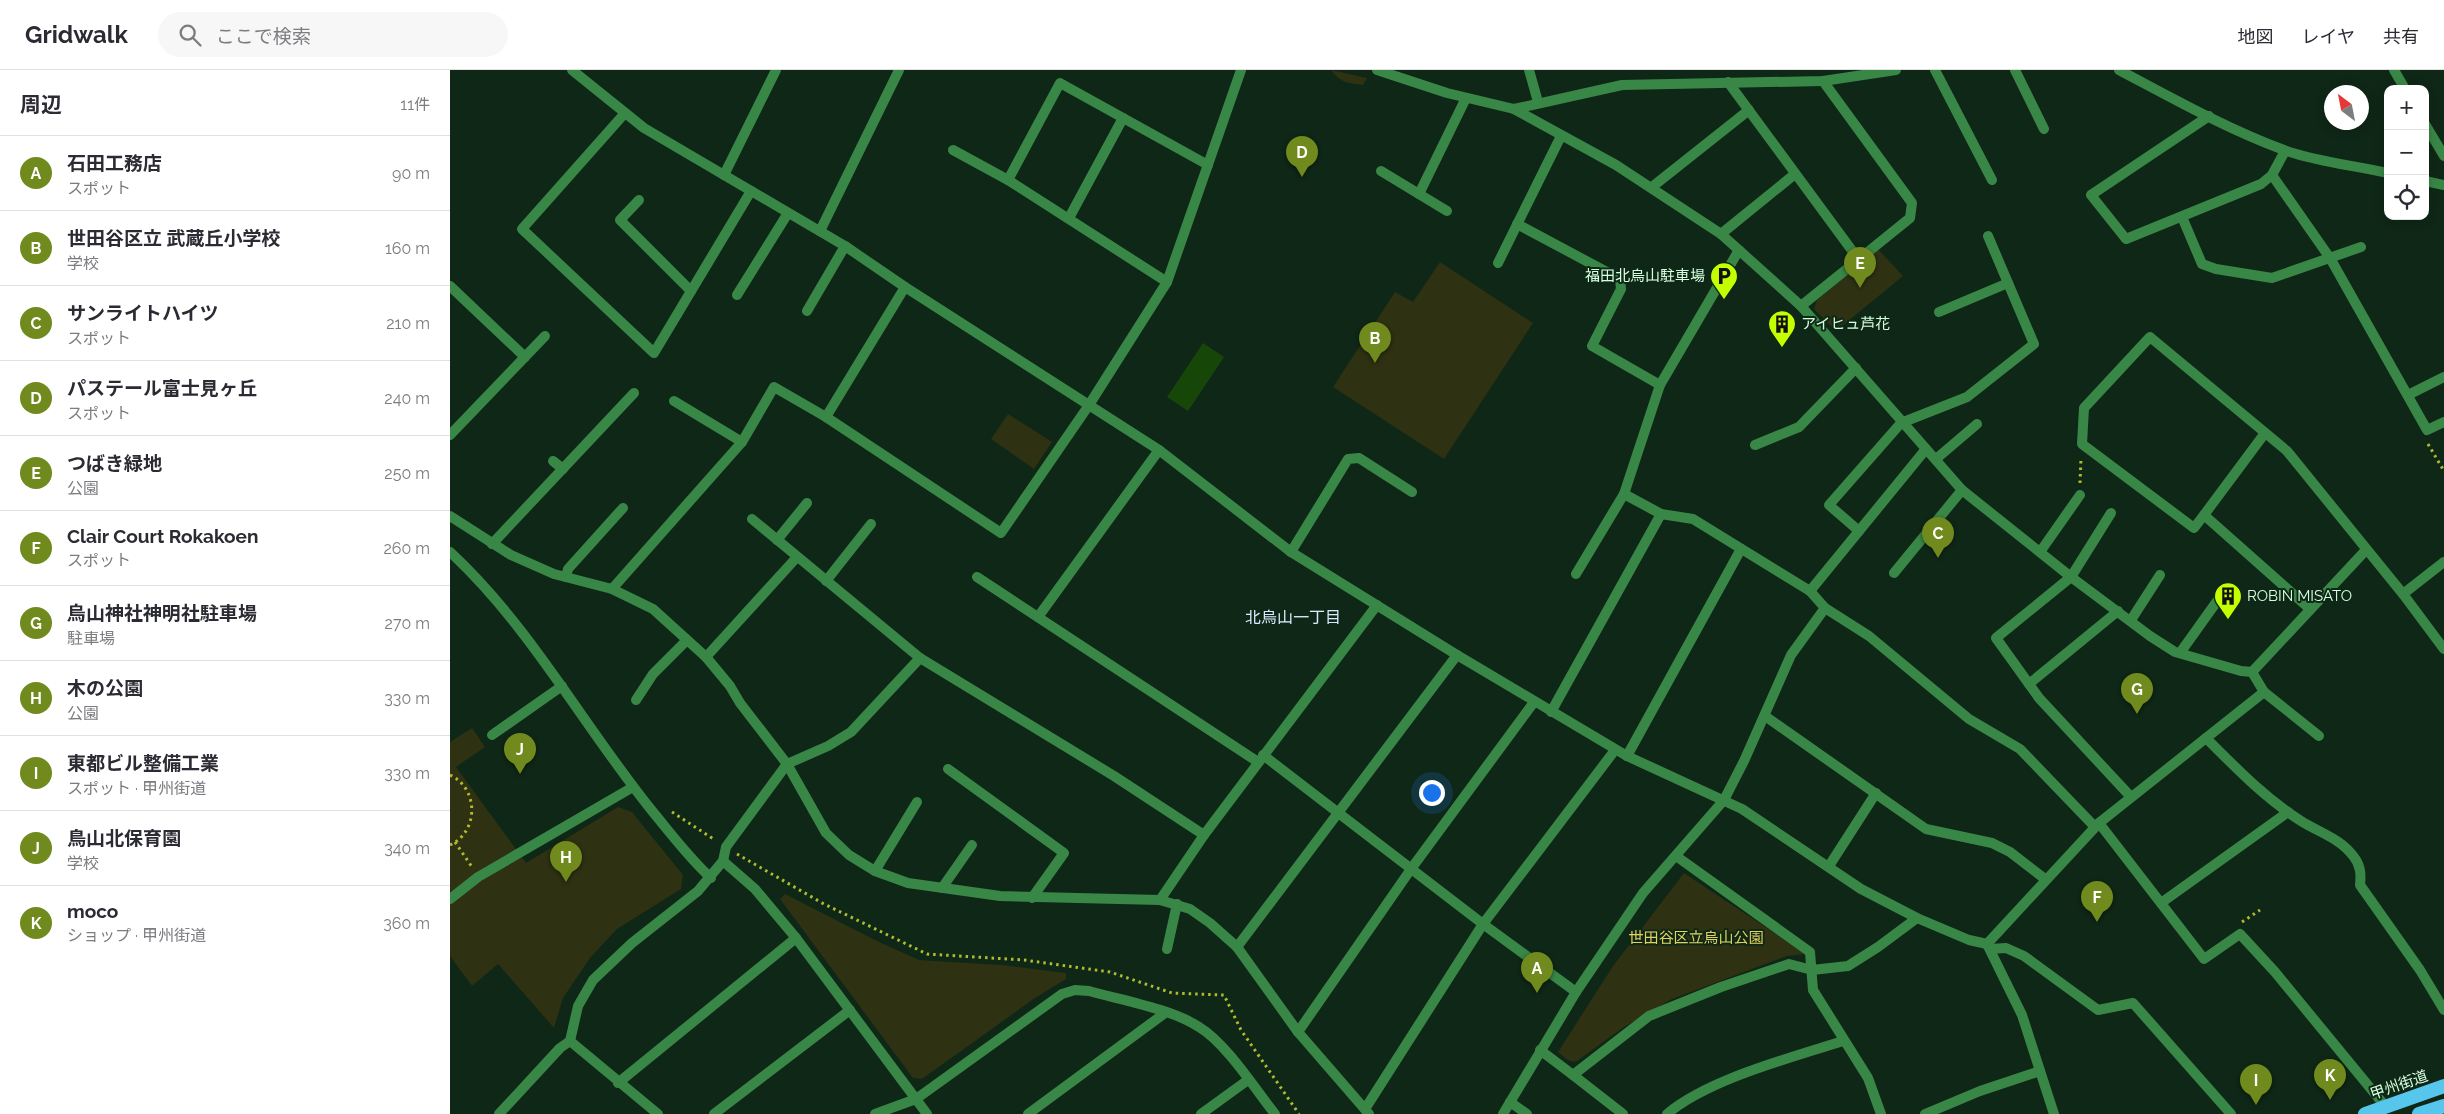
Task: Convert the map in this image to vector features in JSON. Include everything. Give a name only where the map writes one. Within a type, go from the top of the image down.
[{"type":"highway","name":"甲州街道","points":[[2364,1114],[2444,1086]]},
{"type":"highway","points":[[2419,1114],[2444,1106]]},
{"type":"street","points":[[572,70],[644,128],[845,246],[905,287],[1159,450],[1291,552],[1534,702],[1627,756],[1742,808],[1861,888],[1917,918],[1969,940],[1989,946],[2006,948],[2024,956],[2098,1010],[2133,1003],[2231,1114]]},
{"type":"street","points":[[724,175],[776,70]]},
{"type":"street","points":[[820,231],[899,70]]},
{"type":"street","points":[[612,589],[742,442],[774,387],[826,417],[1000,533],[1089,405],[1167,282],[1241,70]]},
{"type":"street","points":[[1377,70],[1466,98],[1514,109],[1616,165],[1721,234],[1802,306],[1901,423],[1936,459],[1962,490],[2070,577],[2131,620],[2150,636],[2180,653],[2241,671],[2252,672]]},
{"type":"street","points":[[1529,70],[1538,102]]},
{"type":"street","points":[[1514,109],[1538,102],[1622,85],[1823,81],[1866,73],[1896,70]]},
{"type":"street","points":[[1935,70],[1992,180]]},
{"type":"street","points":[[2015,70],[2044,129]]},
{"type":"street","points":[[2119,70],[2209,116],[2285,150],[2325,161],[2384,172]]},
{"type":"street","points":[[2394,70],[2403,85]]},
{"type":"street","points":[[1802,306],[1910,218],[1912,203],[1823,81]]},
{"type":"street","points":[[1728,82],[1859,260]]},
{"type":"street","points":[[1008,180],[1060,83],[1208,165]]},
{"type":"street","points":[[1419,194],[1466,98]]},
{"type":"street","points":[[1652,187],[1749,110]]},
{"type":"street","points":[[625,113],[522,230],[654,353],[750,191]]},
{"type":"street","points":[[2209,116],[2091,195],[2126,239],[2261,184],[2272,175],[2285,150]]},
{"type":"street","points":[[1069,218],[1123,118]]},
{"type":"street","points":[[2429,130],[2444,156]]},
{"type":"street","points":[[1498,262],[1561,136]]},
{"type":"street","points":[[953,150],[1008,180],[1167,282]]},
{"type":"street","points":[[1382,171],[1447,211]]},
{"type":"street","points":[[1721,234],[1796,174]]},
{"type":"street","points":[[2272,175],[2330,258],[2427,430],[2444,422]]},
{"type":"street","points":[[2429,182],[2444,185]]},
{"type":"street","points":[[639,200],[620,220],[691,291]]},
{"type":"street","points":[[736,295],[788,213]]},
{"type":"street","points":[[2182,217],[2202,264],[2216,269],[2272,278],[2361,247]]},
{"type":"street","points":[[1517,224],[1620,279],[1621,289],[1592,346],[1660,385]]},
{"type":"street","points":[[1859,531],[1829,505],[1901,423],[1967,397],[2034,344],[1988,236]]},
{"type":"street","points":[[807,311],[845,246]]},
{"type":"street","points":[[1576,574],[1624,494],[1660,385],[1739,250]]},
{"type":"street","points":[[1939,312],[2008,283]]},
{"type":"street","points":[[450,286],[525,357]]},
{"type":"street","points":[[826,417],[905,287]]},
{"type":"street","points":[[450,435],[545,336]]},
{"type":"street","points":[[2266,433],[2194,528],[2082,444],[2084,408],[2150,337],[2266,433],[2287,451],[2403,594],[2444,649]]},
{"type":"street","points":[[1755,445],[1799,427],[1856,368]]},
{"type":"street","points":[[2408,395],[2444,377]]},
{"type":"street","points":[[492,544],[634,393]]},
{"type":"street","points":[[674,402],[742,442]]},
{"type":"street","points":[[1936,459],[1977,424]]},
{"type":"street","points":[[1810,591],[1926,449]]},
{"type":"street","points":[[1038,617],[1159,450]]},
{"type":"street","points":[[1291,552],[1348,460],[1359,458],[1412,492]]},
{"type":"street","points":[[553,461],[563,469]]},
{"type":"street","points":[[1894,573],[1962,490]]},
{"type":"street","points":[[1624,494],[1661,514],[1694,519],[1810,591],[1826,608],[1869,636],[1969,719],[2020,749],[2097,825],[2204,959],[2240,934],[2275,972],[2385,1106]]},
{"type":"street","points":[[2040,552],[2080,495]]},
{"type":"street","points":[[777,540],[807,503]]},
{"type":"street","points":[[566,577],[568,570],[623,508]]},
{"type":"street","points":[[2111,513],[2070,577],[1996,638],[2039,698],[2131,797]]},
{"type":"street","points":[[1551,712],[1661,514]]},
{"type":"street","points":[[2204,515],[2310,609]]},
{"type":"street","points":[[450,516],[511,555],[566,577],[612,589],[653,609],[706,657],[786,764],[826,833],[849,855],[875,871],[908,884],[1000,896],[1160,900],[1190,909],[1210,923],[1236,947],[1298,1032],[1367,1112],[1483,924],[1616,750]]},
{"type":"street","points":[[752,519],[920,658],[1114,776],[1204,835]]},
{"type":"street","points":[[826,581],[871,524]]},
{"type":"street","points":[[1627,756],[1741,549]]},
{"type":"street","points":[[2252,672],[2366,550]]},
{"type":"street","points":[[450,552],[478,577],[539,654],[633,787],[695,864],[711,878]]},
{"type":"street","points":[[706,657],[797,557]]},
{"type":"street","points":[[2403,594],[2444,562]]},
{"type":"street","points":[[2131,620],[2160,575]]},
{"type":"street","points":[[977,577],[1260,759],[1337,813],[1576,992]]},
{"type":"street","points":[[2180,653],[2225,590]]},
{"type":"street","points":[[1160,900],[1204,835],[1377,605]]},
{"type":"street","points":[[1503,1114],[1576,992],[1643,893],[1724,800],[1765,716],[1791,655],[1826,608]]},
{"type":"street","points":[[2029,684],[2118,611]]},
{"type":"street","points":[[636,700],[652,674],[688,640]]},
{"type":"street","points":[[1236,947],[1457,655]]},
{"type":"street","points":[[499,1114],[560,1048],[570,1041],[578,1006],[593,980],[632,943],[698,891],[711,878],[723,862],[726,847],[786,764],[828,746],[851,732],[920,658]]},
{"type":"street","points":[[2252,672],[2264,692],[2320,736]]},
{"type":"street","points":[[492,735],[562,686]]},
{"type":"street","points":[[1989,946],[2045,879],[2097,825],[2264,692]]},
{"type":"street","points":[[1298,1032],[1411,869],[1534,702]]},
{"type":"street","points":[[1765,716],[1926,829],[1992,843],[2010,852],[2045,879]]},
{"type":"street","points":[[2206,738],[2261,792],[2302,821],[2337,839],[2355,858],[2362,872],[2360,885],[2420,970],[2444,1010]]},
{"type":"street","points":[[948,769],[1064,854],[1032,898]]},
{"type":"street","points":[[450,899],[478,877],[633,787]]},
{"type":"street","points":[[1829,866],[1876,793]]},
{"type":"street","points":[[875,871],[917,802]]},
{"type":"street","points":[[2161,904],[2288,812]]},
{"type":"street","points":[[942,888],[972,845]]},
{"type":"street","points":[[1676,856],[1810,952],[1813,990],[1868,1078],[1881,1114]]},
{"type":"street","points":[[723,862],[755,889],[796,938],[927,1114]]},
{"type":"street","points":[[1168,949],[1177,904]]},
{"type":"street","points":[[1573,1075],[1649,1016],[1721,987],[1790,964],[1812,970],[1848,966],[1878,947],[1917,918]]},
{"type":"street","points":[[618,1083],[796,938]]},
{"type":"street","points":[[1989,946],[2022,1015],[2054,1114]]},
{"type":"street","points":[[875,1114],[916,1099],[1062,994],[1075,990],[1089,991],[1165,1013],[1199,1026],[1214,1038],[1275,1114]]},
{"type":"street","points":[[714,1114],[850,1010]]},
{"type":"street","points":[[1028,1114],[1165,1013]]},
{"type":"street","points":[[1667,1114],[1676,1107],[1732,1078],[1843,1040]]},
{"type":"street","points":[[570,1041],[618,1083],[658,1114]]},
{"type":"street","points":[[1540,1050],[1623,1114]]},
{"type":"street","points":[[1925,1114],[1980,1091],[2040,1071]]},
{"type":"street","points":[[1201,1114],[1248,1080]]},
{"type":"street","points":[[1510,1102],[1527,1114]]},
{"type":"path","points":[[2427,430],[2423,437],[2444,471]]},
{"type":"path","points":[[2080,495],[2082,444]]},
{"type":"path","points":[[450,775],[463,784],[469,794],[472,808],[468,827],[450,845]]},
{"type":"path","points":[[667,809],[726,847],[824,904],[927,954],[1024,960],[1110,972],[1172,993],[1224,995],[1242,1030],[1299,1114]]},
{"type":"path","points":[[455,842],[478,877]]},
{"type":"path","points":[[2234,927],[2260,910]]},
{"type":"green space","points":[[1331,70],[1367,78],[1363,85],[1348,83],[1338,78]]},
{"type":"green space","points":[[1878,249],[1903,276],[1836,331],[1814,309],[1817,300]]},
{"type":"green space","points":[[1440,262],[1533,323],[1444,459],[1333,387],[1395,292],[1413,302]]},
{"type":"green space","points":[[1008,414],[1052,442],[1034,469],[991,439]]},
{"type":"green space","points":[[472,728],[485,747],[456,767],[526,863],[618,807],[632,812],[683,875],[681,889],[617,929],[590,958],[563,998],[554,1028],[498,964],[472,986],[450,956],[450,742]]},
{"type":"green space","name":"世田谷区立烏山公園","points":[[1684,873],[1806,954],[1787,956],[1672,999],[1624,1027],[1577,1061],[1567,1059],[1558,1052],[1613,966]]},
{"type":"green space","points":[[785,894],[919,960],[1001,965],[1066,973],[1066,979],[1035,998],[922,1079],[913,1078],[780,899]]},
{"type":"shaded area","points":[[1203,343],[1224,357],[1188,411],[1167,397]]},
{"type":"place","name":"パステール富士見ヶ丘","points":[[1302,177]]},
{"type":"place","name":"つばき緑地","points":[[1860,288]]},
{"type":"place","name":"福田北烏山駐車場","points":[[1724,300]]},
{"type":"place","name":"アイヒュ芦花","points":[[1782,348]]},
{"type":"place","name":"世田谷区立 武蔵丘小学校","points":[[1375,363]]},
{"type":"place","name":"サンライトハイツ","points":[[1938,558]]},
{"type":"place","name":"ROBIN MISATO","points":[[2228,620]]},
{"type":"place","name":"烏山神社神明社駐車場","points":[[2137,714]]},
{"type":"place","name":"鳥山北保育園","points":[[520,774]]},
{"type":"place","name":"木の公園","points":[[566,882]]},
{"type":"place","name":"Clair Court Rokakoen","points":[[2097,922]]},
{"type":"place","name":"石田工務店","points":[[1537,993]]},
{"type":"place","name":"moco","points":[[2330,1100]]},
{"type":"place","name":"東都ビル整備工業","points":[[2256,1105]]},
{"type":"district","name":"北烏山一丁目","points":[[1293,617]]}]
